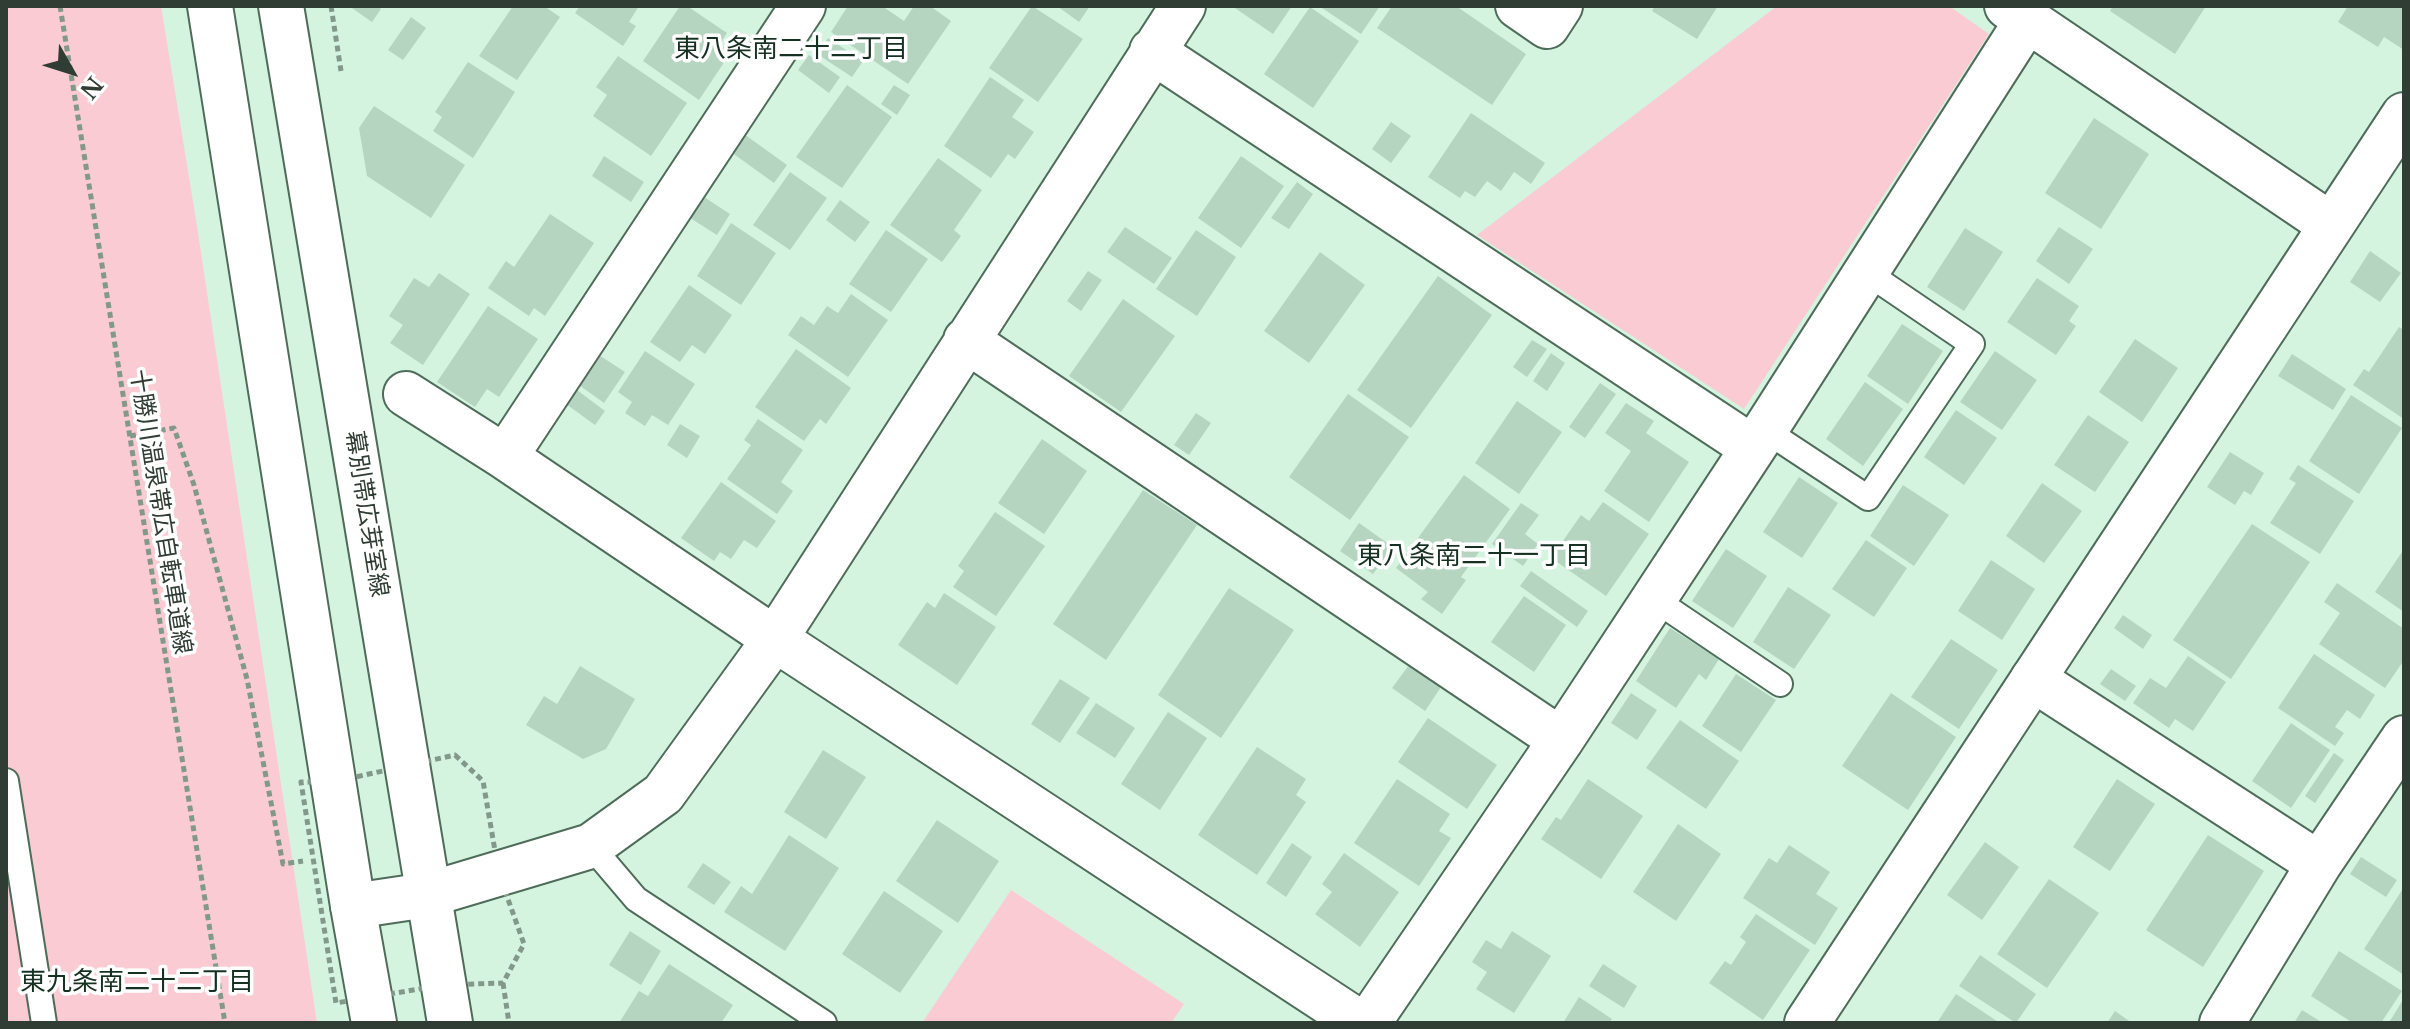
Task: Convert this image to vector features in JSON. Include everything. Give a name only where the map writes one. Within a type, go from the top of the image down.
[{"type":"street","points":[[210,6],[374,1023]]},
{"type":"street","name":"幕別帯広芽室線","points":[[281,6],[450,1023]]},
{"type":"street","points":[[353,906],[427,895],[591,846],[663,794],[775,639],[1183,6]]},
{"type":"street","points":[[1518,6],[1547,26],[1560,6]]},
{"type":"street","points":[[505,457],[784,13]]},
{"type":"street","points":[[1368,1023],[1561,740],[1759,439],[1866,272],[2018,13],[2331,225]]},
{"type":"street","points":[[1152,51],[1759,439]]},
{"type":"street","points":[[1807,1023],[2404,115]]},
{"type":"street","points":[[966,340],[1561,740]]},
{"type":"street","points":[[406,394],[505,457],[1335,1016]]},
{"type":"street","points":[[2033,679],[2319,864]]},
{"type":"street","points":[[2222,1023],[2319,864],[2404,738]]},
{"type":"lane","points":[[1759,439],[1868,498],[1972,344],[1866,272]]},
{"type":"lane","points":[[1654,599],[1780,684]]},
{"type":"lane","points":[[6,781],[44,1023]]},
{"type":"lane","points":[[591,846],[636,899],[824,1023]]},
{"type":"path","name":"十勝川温泉帯広自転車道線","points":[[60,6],[225,1023]]},
{"type":"path","points":[[130,436],[174,428],[194,485],[247,679],[283,864],[312,859]]},
{"type":"path","points":[[503,983],[509,1023]]},
{"type":"shaded area","points":[[6,6],[161,6],[317,1023],[6,1023]]},
{"type":"shaded area","points":[[1777,6],[1949,6],[1989,34],[1744,409],[1477,235]]},
{"type":"shaded area","points":[[1011,890],[1184,1004],[1171,1023],[922,1023]]},
{"type":"building","points":[[349,6],[377,6],[381,9],[372,22]]},
{"type":"building","points":[[513,6],[544,6],[560,17],[517,80],[479,56]]},
{"type":"building","points":[[580,6],[639,6],[629,22],[636,26],[623,46],[575,13]]},
{"type":"building","points":[[680,6],[687,6],[727,33],[720,44],[731,52],[699,100],[643,61]]},
{"type":"building","points":[[848,6],[887,6],[885,8],[904,21],[914,6],[930,6],[951,21],[908,84],[831,32]]},
{"type":"building","points":[[1032,6],[1083,39],[1038,102],[989,68]]},
{"type":"building","points":[[1057,6],[1090,6],[1079,22]]},
{"type":"building","points":[[1232,6],[1292,6],[1273,34]]},
{"type":"building","points":[[1319,6],[1380,6],[1361,34]]},
{"type":"building","points":[[1392,6],[1456,6],[1526,54],[1492,105],[1377,28]]},
{"type":"building","points":[[1655,6],[1718,6],[1697,39],[1652,11]]},
{"type":"building","points":[[2113,6],[2206,6],[2175,54],[2110,11]]},
{"type":"building","points":[[2348,6],[2404,6],[2404,50],[2384,37],[2378,47],[2338,22]]},
{"type":"building","points":[[1310,7],[1359,41],[1313,108],[1264,74]]},
{"type":"building","points":[[411,17],[426,28],[403,60],[388,50]]},
{"type":"building","points":[[828,38],[863,61],[852,77],[817,54]]},
{"type":"building","points":[[809,55],[840,77],[829,93],[798,70]]},
{"type":"building","points":[[618,56],[687,103],[651,156],[593,116],[607,95],[596,87]]},
{"type":"building","points":[[468,62],[515,92],[473,158],[433,131],[442,117],[435,112]]},
{"type":"building","points":[[990,77],[1024,100],[1012,117],[1034,132],[1015,159],[1008,154],[991,178],[944,146]]},
{"type":"building","points":[[847,85],[892,117],[842,188],[796,157]]},
{"type":"building","points":[[894,85],[910,95],[897,115],[881,104]]},
{"type":"building","points":[[374,106],[465,165],[431,218],[367,176],[359,128]]},
{"type":"building","points":[[1471,113],[1545,163],[1531,184],[1514,172],[1501,191],[1487,181],[1475,197],[1465,191],[1460,198],[1428,177]]},
{"type":"building","points":[[2094,118],[2149,154],[2101,229],[2045,193]]},
{"type":"building","points":[[1391,122],[1411,136],[1391,163],[1372,149]]},
{"type":"building","points":[[744,134],[787,165],[774,183],[731,152]]},
{"type":"building","points":[[604,156],[644,182],[631,202],[592,176]]},
{"type":"building","points":[[1241,156],[1284,186],[1241,248],[1198,218]]},
{"type":"building","points":[[938,158],[982,190],[954,230],[961,236],[942,262],[890,225]]},
{"type":"building","points":[[790,172],[827,198],[790,250],[753,225]]},
{"type":"building","points":[[1297,182],[1313,194],[1289,229],[1271,218]]},
{"type":"building","points":[[701,195],[730,214],[717,235],[687,216]]},
{"type":"building","points":[[840,200],[870,222],[855,242],[826,220]]},
{"type":"building","points":[[550,214],[594,243],[545,316],[534,308],[529,316],[488,288],[506,261],[514,267]]},
{"type":"building","points":[[731,223],[776,253],[741,305],[697,276]]},
{"type":"building","points":[[1125,227],[1172,258],[1154,284],[1107,252]]},
{"type":"building","points":[[2059,227],[2093,249],[2069,284],[2036,261]]},
{"type":"building","points":[[1965,228],[2003,252],[1964,311],[1927,287]]},
{"type":"building","points":[[886,230],[928,259],[891,312],[849,284]]},
{"type":"building","points":[[1196,230],[1236,257],[1197,316],[1156,289]]},
{"type":"building","points":[[2370,251],[2401,273],[2380,302],[2350,282]]},
{"type":"building","points":[[1320,252],[1365,285],[1309,363],[1264,331]]},
{"type":"building","points":[[1088,271],[1102,280],[1081,311],[1067,301]]},
{"type":"building","points":[[439,273],[470,294],[423,365],[390,343],[403,325],[389,316],[414,278],[429,287]]},
{"type":"building","points":[[1438,276],[1492,315],[1411,428],[1357,390]]},
{"type":"building","points":[[2037,278],[2079,306],[2069,321],[2076,326],[2056,355],[2007,322]]},
{"type":"building","points":[[689,285],[732,315],[705,354],[692,345],[680,362],[650,342]]},
{"type":"building","points":[[851,294],[888,320],[848,377],[788,335],[801,316],[814,325],[827,306],[838,313]]},
{"type":"building","points":[[1123,299],[1175,336],[1121,412],[1069,376]]},
{"type":"building","points":[[488,306],[538,339],[499,397],[487,389],[475,407],[437,382]]},
{"type":"building","points":[[1902,324],[1943,351],[1908,404],[1867,376]]},
{"type":"building","points":[[2399,327],[2404,330],[2404,419],[2353,385],[2364,369],[2369,372]]},
{"type":"building","points":[[2135,339],[2178,368],[2142,422],[2099,392]]},
{"type":"building","points":[[1532,340],[1547,349],[1527,377],[1513,367]]},
{"type":"building","points":[[796,349],[851,388],[826,424],[820,419],[804,441],[755,407]]},
{"type":"building","points":[[645,351],[695,384],[668,425],[652,415],[645,426],[625,413],[632,402],[618,392]]},
{"type":"building","points":[[1995,351],[2037,380],[2002,430],[1960,402]]},
{"type":"building","points":[[1551,353],[1565,363],[1547,391],[1533,381]]},
{"type":"building","points":[[2292,354],[2346,389],[2333,410],[2278,376]]},
{"type":"building","points":[[599,355],[625,372],[604,403],[579,385]]},
{"type":"building","points":[[1865,382],[1903,409],[1863,466],[1826,439]]},
{"type":"building","points":[[1600,383],[1616,394],[1585,438],[1569,427]]},
{"type":"building","points":[[577,390],[605,411],[595,425],[566,404]]},
{"type":"building","points":[[1348,394],[1409,437],[1350,520],[1289,477]]},
{"type":"building","points":[[2351,395],[2402,428],[2359,494],[2309,461]]},
{"type":"building","points":[[1517,401],[1562,432],[1519,494],[1475,463]]},
{"type":"building","points":[[1626,403],[1654,421],[1646,433],[1689,462],[1649,522],[1604,491],[1631,451],[1605,433]]},
{"type":"building","points":[[1956,410],[1997,438],[1964,485],[1924,457]]},
{"type":"building","points":[[1196,413],[1211,423],[1189,455],[1174,445]]},
{"type":"building","points":[[2088,415],[2129,442],[2095,492],[2054,465]]},
{"type":"building","points":[[758,419],[803,450],[781,482],[793,491],[777,514],[727,479],[751,445],[744,440]]},
{"type":"building","points":[[680,424],[700,436],[687,458],[667,445]]},
{"type":"building","points":[[1042,439],[1087,471],[1044,534],[998,503]]},
{"type":"building","points":[[2230,452],[2264,473],[2251,495],[2244,491],[2235,505],[2207,487]]},
{"type":"building","points":[[2298,465],[2354,501],[2320,554],[2270,523],[2296,483],[2289,479]]},
{"type":"building","points":[[1464,475],[1510,509],[1461,577],[1466,580],[1442,614],[1421,599],[1428,592],[1396,568]]},
{"type":"building","points":[[1799,477],[1838,503],[1802,558],[1763,532]]},
{"type":"building","points":[[721,482],[776,521],[757,548],[744,540],[731,559],[720,552],[714,561],[681,538]]},
{"type":"building","points":[[2042,483],[2082,511],[2044,563],[2006,536]]},
{"type":"building","points":[[1903,485],[1949,515],[1914,566],[1870,536]]},
{"type":"building","points":[[1143,490],[1197,525],[1106,660],[1053,624]]},
{"type":"building","points":[[1603,502],[1649,534],[1606,596],[1551,558],[1581,515],[1589,521]]},
{"type":"building","points":[[1521,503],[1539,515],[1525,534],[1538,544],[1523,566],[1492,544]]},
{"type":"building","points":[[995,512],[1045,546],[996,616],[953,587],[964,571],[958,566]]},
{"type":"building","points":[[1359,523],[1393,547],[1373,574],[1340,551]]},
{"type":"building","points":[[2252,524],[2310,562],[2231,679],[2173,640]]},
{"type":"building","points":[[1866,540],[1907,568],[1874,617],[1832,589]]},
{"type":"building","points":[[1726,549],[1767,576],[1733,628],[1692,601]]},
{"type":"building","points":[[2404,549],[2404,612],[2375,592]]},
{"type":"building","points":[[1991,560],[2035,589],[2002,640],[1958,611]]},
{"type":"building","points":[[1531,571],[1588,611],[1577,627],[1520,586]]},
{"type":"building","points":[[2337,583],[2404,629],[2404,660],[2385,688],[2319,644],[2340,613],[2324,602]]},
{"type":"building","points":[[1788,587],[1831,615],[1794,669],[1753,642]]},
{"type":"building","points":[[1229,588],[1294,630],[1221,738],[1158,695]]},
{"type":"building","points":[[944,593],[996,627],[957,685],[898,645],[927,602],[935,608]]},
{"type":"building","points":[[1524,596],[1566,625],[1534,672],[1491,642]]},
{"type":"building","points":[[2123,615],[2152,635],[2143,649],[2114,628]]},
{"type":"building","points":[[1670,628],[1719,659],[1706,680],[1699,674],[1676,708],[1636,681]]},
{"type":"building","points":[[1951,639],[1998,670],[1959,729],[1911,697]]},
{"type":"building","points":[[2314,654],[2375,695],[2360,719],[2347,710],[2335,727],[2344,733],[2335,746],[2278,708]]},
{"type":"building","points":[[2188,656],[2226,682],[2193,731],[2175,719],[2169,728],[2133,703],[2150,678],[2166,688]]},
{"type":"building","points":[[1409,665],[1441,687],[1425,711],[1392,688]]},
{"type":"building","points":[[580,666],[635,699],[606,749],[583,759],[526,725],[544,696],[557,704]]},
{"type":"building","points":[[2111,669],[2136,686],[2125,701],[2100,684]]},
{"type":"building","points":[[1736,674],[1776,700],[1741,752],[1702,726]]},
{"type":"building","points":[[1060,679],[1090,698],[1060,743],[1031,724]]},
{"type":"building","points":[[1631,693],[1657,710],[1637,740],[1611,723]]},
{"type":"building","points":[[1891,693],[1956,737],[1908,810],[1842,766]]},
{"type":"building","points":[[1096,703],[1135,728],[1115,758],[1076,733]]},
{"type":"building","points":[[1168,712],[1207,738],[1160,810],[1121,784]]},
{"type":"building","points":[[1428,718],[1497,765],[1467,809],[1398,762]]},
{"type":"building","points":[[1680,720],[1739,761],[1706,809],[1646,768]]},
{"type":"building","points":[[2291,723],[2330,750],[2291,808],[2252,781]]},
{"type":"building","points":[[1257,747],[1306,779],[1296,795],[1306,802],[1257,875],[1198,835]]},
{"type":"building","points":[[823,750],[866,777],[826,839],[784,812]]},
{"type":"building","points":[[2334,753],[2344,760],[2315,803],[2305,796]]},
{"type":"building","points":[[1397,779],[1450,814],[1439,831],[1451,838],[1419,886],[1354,843]]},
{"type":"building","points":[[1588,779],[1643,816],[1601,879],[1541,839],[1556,817],[1561,820]]},
{"type":"building","points":[[2117,779],[2155,804],[2110,871],[2073,847]]},
{"type":"building","points":[[937,820],[999,861],[958,923],[896,881]]},
{"type":"building","points":[[1678,824],[1721,854],[1676,921],[1633,892]]},
{"type":"building","points":[[789,835],[839,868],[785,951],[724,912],[741,886],[752,894]]},
{"type":"building","points":[[2208,835],[2264,871],[2203,967],[2146,930]]},
{"type":"building","points":[[1985,842],[2019,867],[1982,920],[1947,895]]},
{"type":"building","points":[[1292,843],[1312,857],[1286,897],[1266,883]]},
{"type":"building","points":[[1789,845],[1830,872],[1816,894],[1838,908],[1815,945],[1743,898],[1769,858],[1777,863]]},
{"type":"building","points":[[1344,853],[1399,892],[1360,947],[1315,914],[1332,892],[1322,884]]},
{"type":"building","points":[[2361,857],[2397,880],[2386,897],[2350,874]]},
{"type":"building","points":[[703,863],[731,882],[714,905],[687,887]]},
{"type":"building","points":[[2049,879],[2099,913],[2047,988],[1997,954]]},
{"type":"building","points":[[2404,887],[2404,975],[2364,949]]},
{"type":"building","points":[[884,891],[943,931],[900,993],[842,954]]},
{"type":"building","points":[[1756,914],[1810,950],[1763,1020],[1709,983],[1725,961],[1731,965],[1746,942],[1740,937]]},
{"type":"building","points":[[630,931],[661,951],[641,985],[609,965]]},
{"type":"building","points":[[1512,931],[1551,956],[1514,1013],[1476,989],[1487,972],[1472,962],[1486,940],[1501,949]]},
{"type":"building","points":[[2339,951],[2402,991],[2381,1023],[2353,1023],[2311,996]]},
{"type":"building","points":[[1980,955],[2036,994],[2016,1023],[1959,986]]},
{"type":"building","points":[[669,964],[733,1005],[721,1023],[619,1023],[639,991],[648,996]]},
{"type":"building","points":[[1603,964],[1637,986],[1624,1008],[1589,986]]},
{"type":"building","points":[[1956,994],[2000,1023],[1938,1021]]},
{"type":"building","points":[[1579,997],[1612,1019],[1609,1023],[1563,1023]]},
{"type":"building","points":[[2404,998],[2404,1023],[2393,1023],[2390,1021]]},
{"type":"building","points":[[2302,1010],[2323,1023],[2294,1023]]},
{"type":"building","points":[[2115,1011],[2132,1023],[2107,1023]]},
{"type":"district","name":"東八条南二十二丁目","points":[[791,50]]},
{"type":"district","name":"東八条南二十一丁目","points":[[1474,557]]},
{"type":"district","name":"東九条南二十二丁目","points":[[137,983]]}]
